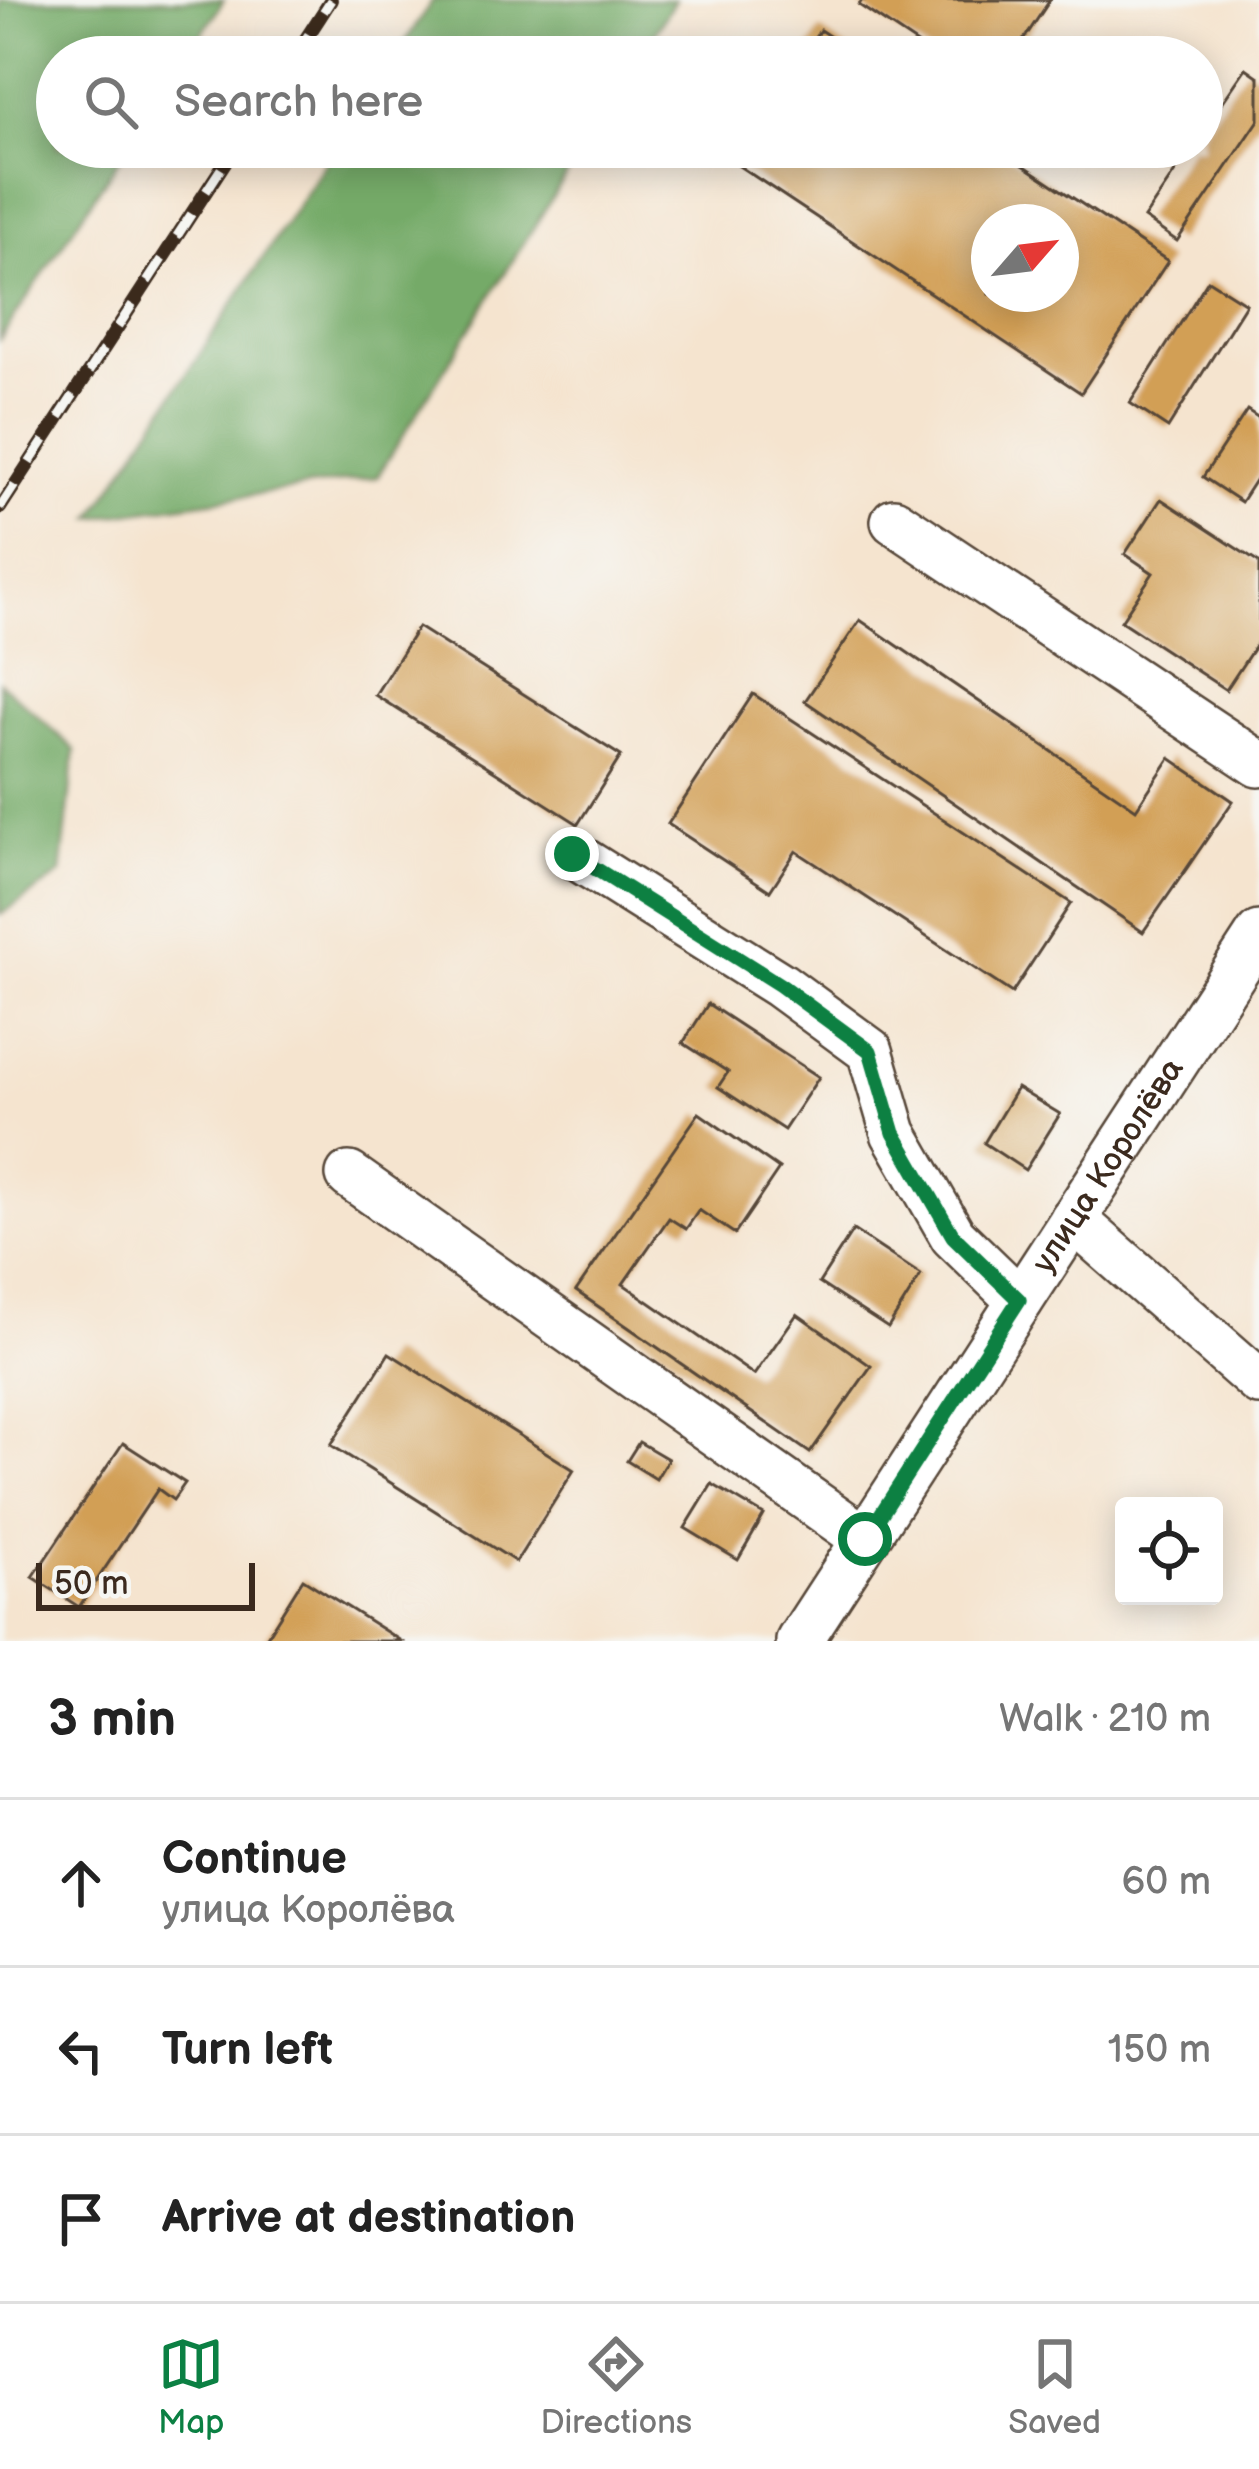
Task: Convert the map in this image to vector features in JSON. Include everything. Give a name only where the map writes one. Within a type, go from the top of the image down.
[{"type":"street","points":[[894,521],[1259,764]]},
{"type":"street","points":[[572,854],[780,985],[870,1051],[894,1133],[953,1236],[1019,1300]]},
{"type":"street","name":"улица Королёва","points":[[799,1641],[1259,934]]},
{"type":"street","points":[[349,1175],[865,1539]]},
{"type":"street","points":[[1073,1220],[1259,1382]]},
{"type":"green space","points":[[0,0],[224,0],[201,36],[36,36],[36,168],[113,168],[0,339]]},
{"type":"green space","points":[[433,0],[675,0],[653,36],[409,36]]},
{"type":"green space","points":[[322,168],[571,168],[377,477],[92,518]]},
{"type":"green space","points":[[0,682],[75,750],[61,874],[0,915]]},
{"type":"building","points":[[862,0],[1050,0],[1026,36],[906,36],[859,5]]},
{"type":"building","points":[[1246,68],[1259,77],[1259,120],[1177,241],[1144,218],[1178,168],[1223,168],[1223,101]]},
{"type":"building","points":[[742,168],[1028,168],[1168,261],[1081,393]]},
{"type":"building","points":[[1208,280],[1246,304],[1168,428],[1130,403]]},
{"type":"building","points":[[1247,410],[1259,418],[1259,474],[1241,502],[1203,477]]},
{"type":"building","points":[[1161,499],[1259,563],[1259,640],[1226,690],[1121,621],[1153,573],[1125,554]]},
{"type":"building","points":[[860,620],[1136,809],[1170,758],[1233,801],[1143,932],[805,701]]},
{"type":"building","points":[[418,627],[621,756],[578,824],[375,695]]},
{"type":"building","points":[[753,694],[1071,903],[1012,993],[796,851],[770,891],[668,824]]},
{"type":"building","points":[[708,1004],[819,1077],[784,1130],[718,1087],[728,1072],[683,1043]]},
{"type":"building","points":[[1017,1088],[1060,1114],[1025,1170],[984,1143]]},
{"type":"building","points":[[699,1113],[779,1169],[735,1234],[699,1210],[686,1229],[669,1218],[623,1284],[754,1375],[797,1314],[871,1366],[810,1453],[576,1291]]},
{"type":"building","points":[[853,1230],[921,1275],[888,1328],[819,1283]]},
{"type":"building","points":[[389,1353],[574,1470],[516,1562],[331,1445]]},
{"type":"building","points":[[639,1442],[668,1459],[656,1479],[627,1461]]},
{"type":"building","points":[[123,1443],[185,1483],[173,1500],[158,1489],[79,1607],[33,1577]]},
{"type":"building","points":[[712,1484],[764,1515],[738,1560],[685,1528]]},
{"type":"building","points":[[303,1579],[401,1641],[264,1641]]},
{"type":"railway","points":[[308,36],[331,0]]},
{"type":"railway","points":[[0,508],[221,168]]},
{"type":"route","points":[[572,854],[780,985],[870,1051],[894,1133],[953,1236],[1019,1300],[865,1539]]}]
